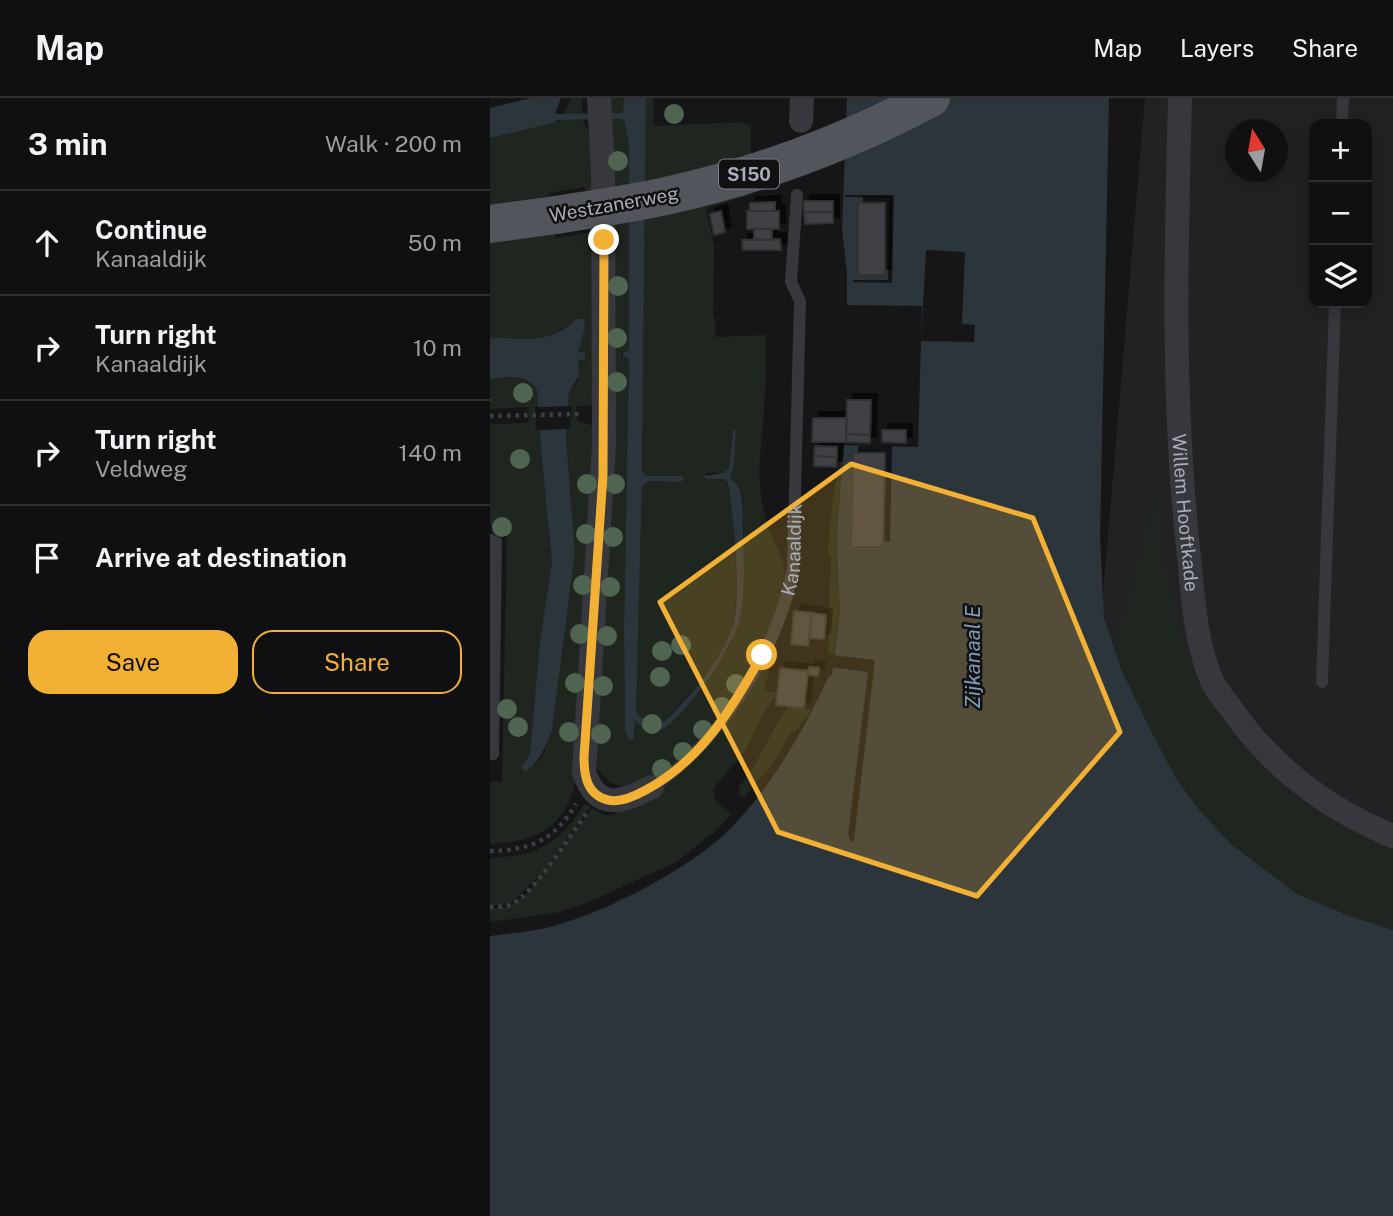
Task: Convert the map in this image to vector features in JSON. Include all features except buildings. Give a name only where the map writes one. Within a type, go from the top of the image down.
[{"type":"main road","name":"Westzanerweg","points":[[490,224],[668,195],[753,173],[829,146],[931,98]]},
{"type":"street","points":[[594,792],[584,772],[584,757],[604,444],[603,171],[598,98]]},
{"type":"street","name":"Willem Hooftkade","points":[[1180,98],[1175,301],[1182,494],[1197,635],[1213,683],[1247,733],[1308,790],[1364,824],[1393,836]]},
{"type":"street","name":"Kanaaldijk","points":[[594,792],[613,801],[652,786]]},
{"type":"lane","points":[[1342,119],[1343,98]]},
{"type":"lane","name":"Kanaaldijk","points":[[652,786],[701,747],[735,703],[762,655],[786,600],[793,569],[800,301],[791,282],[797,195]]},
{"type":"lane","points":[[1322,682],[1335,308]]},
{"type":"lane","points":[[490,754],[493,754],[493,541]]},
{"type":"path","points":[[490,416],[580,414]]},
{"type":"path","points":[[490,851],[535,845],[564,823],[594,792]]},
{"type":"path","points":[[490,907],[508,906],[532,886],[594,792]]},
{"type":"highlighted area","points":[[851,464],[1033,518],[1120,732],[977,896],[778,832],[660,602]]},
{"type":"shaded area","points":[[571,98],[582,98],[583,122],[593,138],[592,405],[576,406],[577,421],[594,428],[576,777],[566,808],[547,828],[522,840],[490,844],[490,782],[502,782],[507,532],[490,525],[490,424],[529,423],[528,407],[490,409],[490,379],[523,377],[533,382],[539,397],[552,562],[540,640],[530,753],[527,760],[536,764],[552,731],[575,553],[566,432],[569,393],[578,380],[576,319],[557,333],[547,336],[525,339],[490,338],[490,239],[555,233],[556,238],[592,232],[585,187],[549,193],[550,198],[490,208],[490,138],[562,120]]},
{"type":"shaded area","points":[[606,98],[624,98],[624,113],[618,113],[617,120],[624,120],[629,143],[629,351],[622,352],[622,358],[629,358],[625,729],[635,734],[635,719],[640,727],[665,727],[707,679],[728,649],[739,622],[744,584],[743,496],[730,478],[734,465],[736,431],[733,432],[729,468],[723,473],[707,473],[707,479],[725,479],[732,507],[736,600],[732,629],[723,650],[703,678],[667,718],[651,726],[636,712],[642,486],[648,481],[681,482],[682,476],[647,476],[642,471],[646,98],[653,98],[654,126],[741,122],[751,126],[750,195],[706,208],[714,246],[713,314],[715,337],[766,335],[760,485],[767,521],[783,561],[785,575],[782,596],[771,627],[748,672],[721,713],[688,752],[667,770],[646,782],[626,787],[608,781],[594,761]]},
{"type":"shaded area","points":[[1145,98],[1393,98],[1393,897],[1078,890]]},
{"type":"shaded area","points":[[843,445],[837,542],[840,613],[834,654],[830,654],[831,556],[828,555],[828,549],[833,496]]},
{"type":"shaded area","points":[[1156,493],[1163,560],[1174,605],[1187,649],[1205,690],[1234,733],[1290,791],[1337,824],[1393,847],[1393,930],[1297,894],[1232,845],[1200,811],[1175,777],[1115,652]]},
{"type":"shaded area","points":[[769,655],[772,656],[764,691],[777,692],[777,698],[774,698],[764,712],[745,751],[713,789],[715,800],[731,814],[718,829],[676,862],[589,902],[556,913],[490,922],[490,908],[506,906],[519,900],[539,876],[512,902],[506,905],[490,905],[490,858],[521,854],[545,846],[565,830],[584,805],[588,805],[590,807],[547,867],[592,808],[605,815],[612,815],[655,792],[741,702]]},
{"type":"shaded area","points":[[788,707],[812,710],[794,733],[792,731],[775,760],[744,798],[739,793],[739,787]]},
{"type":"water","points":[[531,98],[561,98],[555,114],[623,113],[624,98],[646,98],[642,471],[647,476],[684,478],[681,482],[648,481],[642,486],[636,712],[651,726],[669,717],[698,685],[717,658],[732,629],[737,580],[735,536],[728,484],[725,479],[707,479],[703,476],[723,473],[729,468],[734,429],[736,431],[734,465],[730,478],[739,489],[742,502],[744,577],[743,600],[735,634],[698,693],[676,718],[666,727],[646,732],[635,720],[634,738],[629,741],[625,729],[624,629],[629,358],[623,357],[623,352],[629,351],[629,143],[624,120],[618,119],[556,120],[490,138],[490,108]]},
{"type":"water","name":"Zijkanaal E","points":[[847,98],[1109,98],[1100,537],[1104,618],[1121,669],[1149,727],[1175,777],[1200,811],[1232,845],[1297,894],[1393,930],[1393,1216],[490,1216],[490,936],[554,926],[623,899],[695,858],[715,843],[746,812],[786,756],[829,676],[832,675],[840,613],[837,542],[843,445],[918,447],[922,306],[847,305],[847,272],[842,230]]},
{"type":"water","points":[[576,319],[584,319],[585,328],[578,352],[585,352],[585,359],[578,360],[579,375],[569,393],[566,436],[575,553],[552,731],[538,759],[525,772],[521,766],[530,753],[540,640],[552,562],[537,391],[523,379],[490,379],[490,338],[525,339],[547,336],[557,333]]},
{"type":"pier","points":[[845,195],[894,195],[892,283],[853,282],[888,280],[889,198]]},
{"type":"pier","points":[[926,250],[965,252],[962,324],[975,325],[974,342],[921,341]]},
{"type":"pier","points":[[572,406],[570,429],[536,430],[535,407]]},
{"type":"pier","points":[[831,655],[875,660],[854,840],[851,842],[848,835],[868,672],[829,667]]},
{"type":"route","points":[[604,240],[603,475],[584,757],[584,772],[589,787],[603,799],[613,801],[640,793],[663,780],[701,747],[719,725],[735,703],[762,655]]}]
